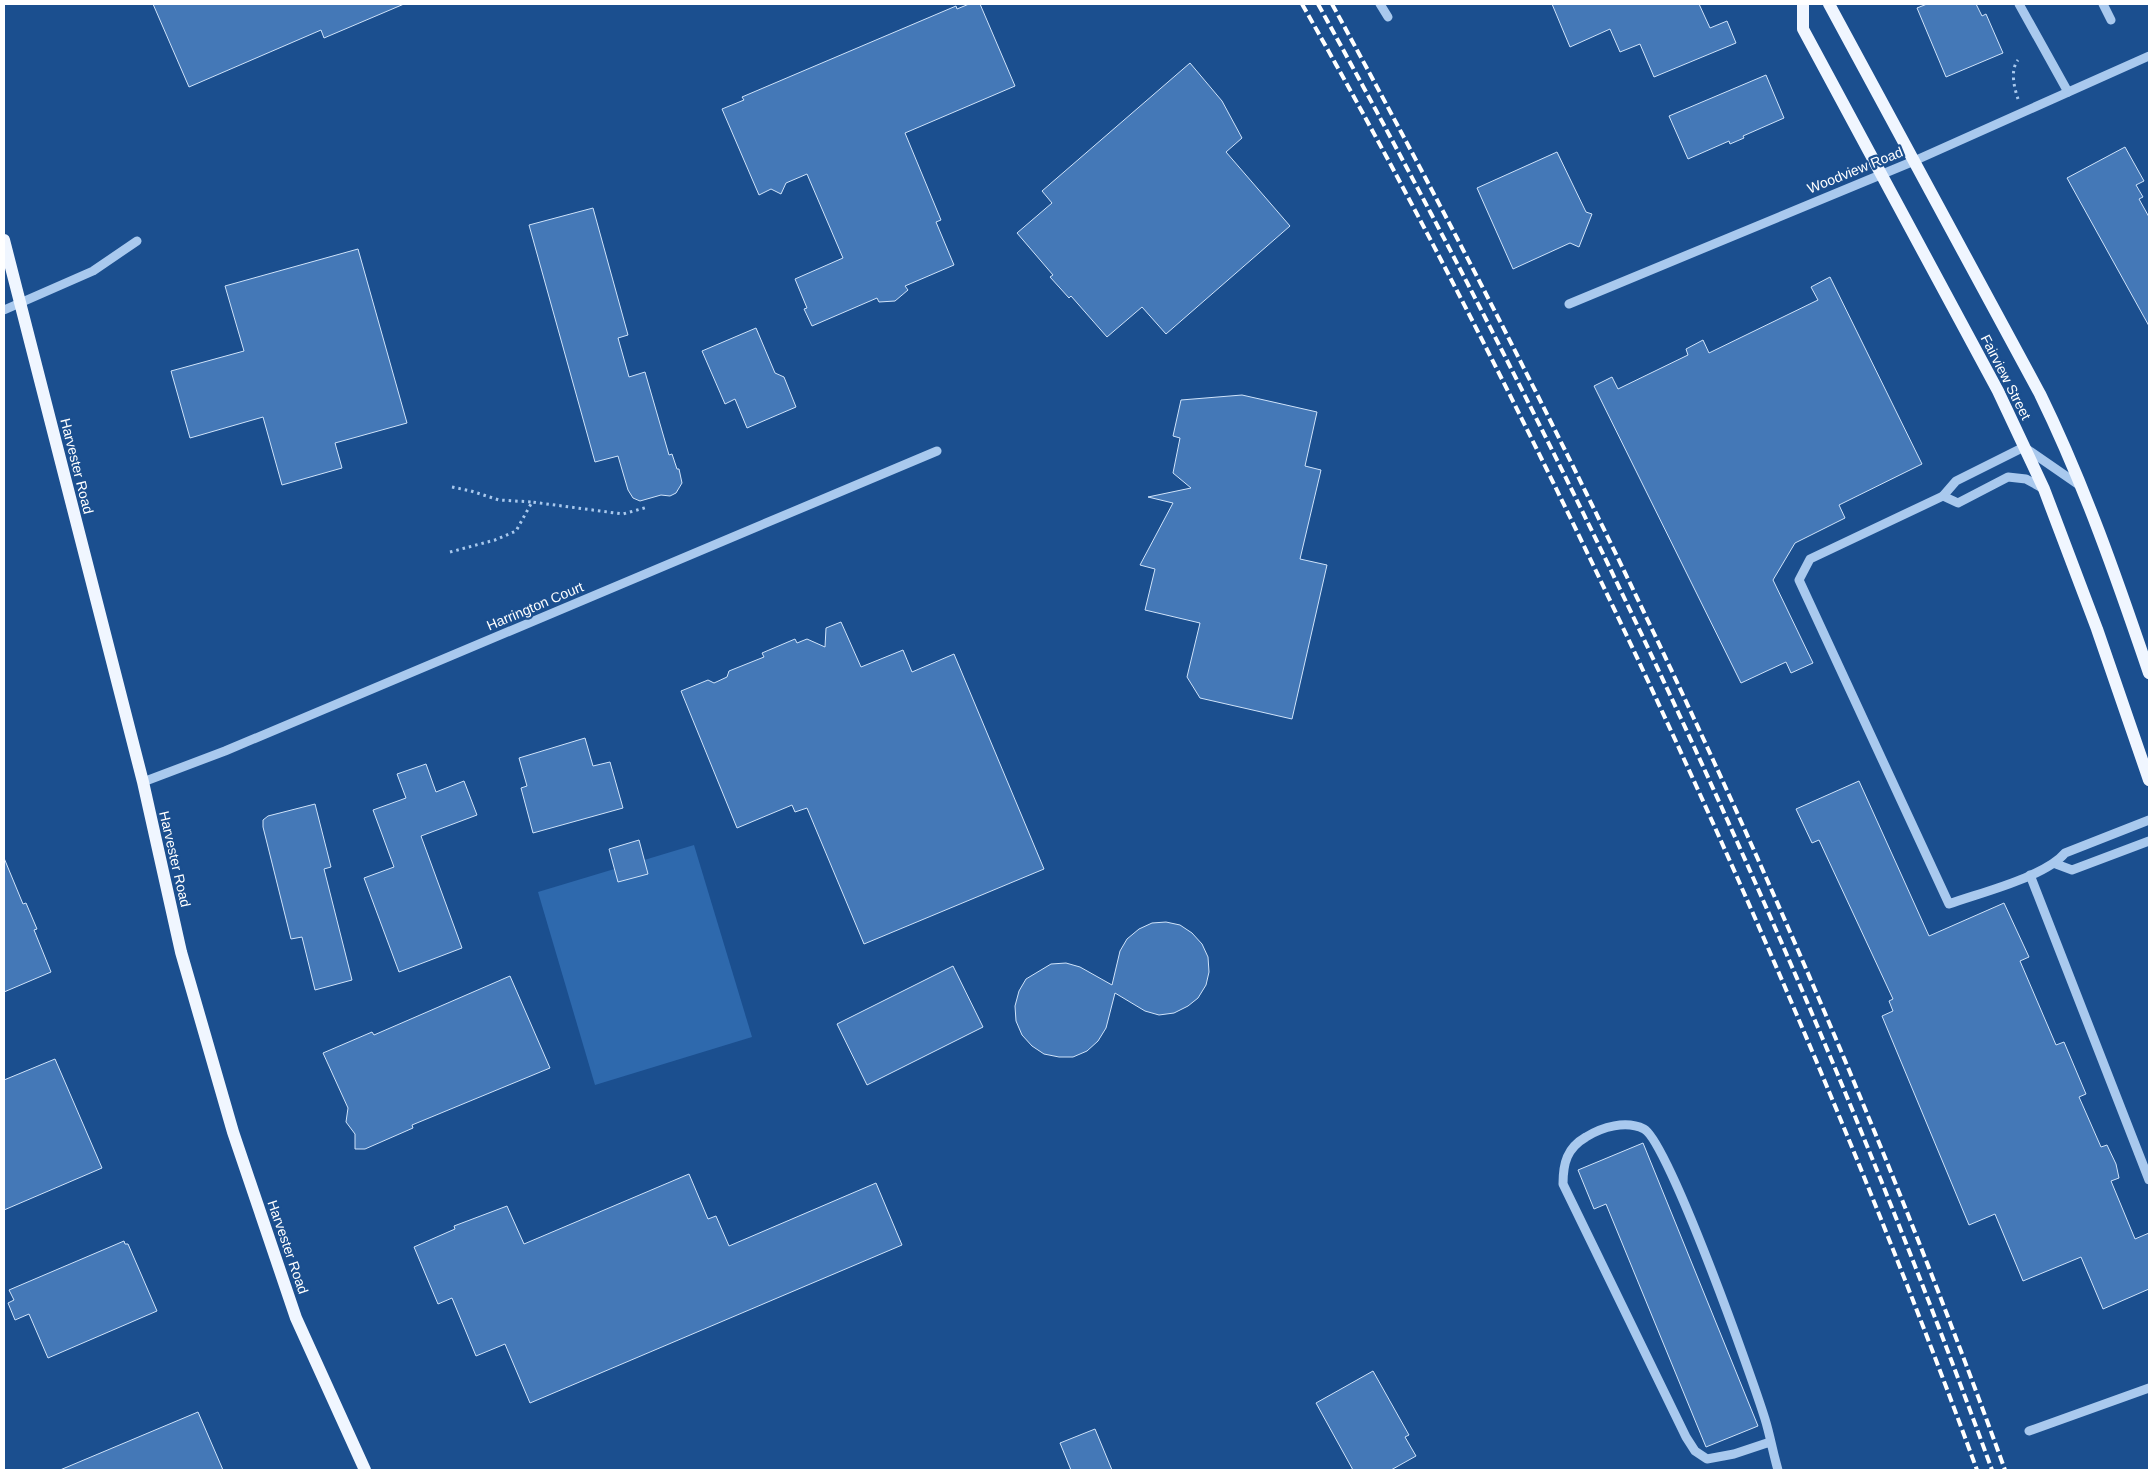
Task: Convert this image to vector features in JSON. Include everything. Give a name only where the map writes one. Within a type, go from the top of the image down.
[{"type":"main road","name":"Fairview Street","points":[[1803,4],[1803,29],[1998,391],[2044,489],[2097,629],[2149,780]]},
{"type":"main road","name":"Fairview Street","points":[[1828,4],[2040,394],[2080,485],[2112,565],[2149,674]]},
{"type":"main road","name":"Harvester Road","points":[[4,240],[143,782],[181,952],[233,1132],[296,1318],[365,1470]]},
{"type":"street","points":[[1380,4],[1388,17]]},
{"type":"street","points":[[2019,4],[2068,92]]},
{"type":"street","points":[[2103,4],[2111,20]]},
{"type":"street","name":"Woodview Road","points":[[1569,304],[1914,161],[2149,56]]},
{"type":"street","points":[[4,310],[93,271],[137,241]]},
{"type":"street","points":[[2080,485],[2024,447],[1956,481],[1943,496],[1810,559],[1799,580],[1949,904],[2030,875],[2056,864],[2065,853],[2149,820]]},
{"type":"street","name":"Harrington Court","points":[[143,782],[234,748],[937,451]]},
{"type":"street","points":[[1943,496],[1958,503],[2008,477],[2026,479],[2044,489]]},
{"type":"street","points":[[2056,864],[2072,870],[2149,840]]},
{"type":"street","points":[[2030,875],[2149,1180]]},
{"type":"street","points":[[1770,1442],[1734,1454],[1707,1459],[1695,1451],[1686,1437],[1563,1184],[1566,1157],[1576,1142],[1594,1132],[1615,1126],[1629,1126],[1645,1130],[1652,1139],[1702,1246],[1724,1301],[1766,1421],[1778,1470]]},
{"type":"street","points":[[2029,1431],[2149,1388]]},
{"type":"path","points":[[2018,60],[2014,65],[2014,85],[2022,112]]},
{"type":"path","points":[[452,488],[471,491],[499,500],[532,502],[623,514],[648,507]]},
{"type":"path","points":[[450,552],[495,540],[516,531],[532,502]]},
{"type":"shaded area","points":[[694,845],[752,1037],[595,1085],[538,892]]},
{"type":"building","points":[[153,4],[404,4],[324,38],[321,30],[189,87]]},
{"type":"building","points":[[969,4],[980,4],[1015,86],[905,133],[941,220],[936,222],[954,265],[905,286],[908,290],[895,301],[879,302],[877,298],[812,326],[804,309],[807,308],[795,279],[843,258],[807,174],[786,183],[781,194],[771,189],[759,195],[722,109],[744,100],[742,97],[956,6],[957,9]]},
{"type":"building","points":[[1552,4],[1699,4],[1710,28],[1727,21],[1736,43],[1654,77],[1640,44],[1620,52],[1610,29],[1570,47]]},
{"type":"building","points":[[1927,4],[1976,4],[1982,16],[1986,14],[2003,53],[1946,77],[1917,8]]},
{"type":"building","points":[[1190,63],[1222,101],[1242,138],[1226,152],[1290,226],[1166,334],[1142,307],[1107,337],[1071,296],[1069,298],[1050,277],[1053,275],[1017,233],[1052,203],[1042,191]]},
{"type":"building","points":[[1766,75],[1784,118],[1743,136],[1744,138],[1730,144],[1729,141],[1688,159],[1669,116]]},
{"type":"building","points":[[2125,147],[2144,181],[2136,185],[2143,197],[2139,199],[2149,217],[2149,326],[2067,178]]},
{"type":"building","points":[[1557,152],[1586,212],[1592,214],[1579,247],[1570,243],[1513,269],[1477,188]]},
{"type":"building","points":[[593,208],[628,335],[618,338],[629,377],[645,372],[669,455],[672,454],[677,469],[679,469],[682,483],[676,493],[670,496],[661,495],[640,501],[633,498],[628,490],[618,456],[595,462],[529,225]]},
{"type":"building","points":[[358,249],[407,423],[335,443],[342,468],[282,485],[263,417],[190,438],[171,371],[244,351],[225,286]]},
{"type":"building","points":[[1830,277],[1922,464],[1839,505],[1845,518],[1795,543],[1773,580],[1813,663],[1791,673],[1786,662],[1741,683],[1594,386],[1612,377],[1618,389],[1688,355],[1686,349],[1703,340],[1709,353],[1818,300],[1811,287]]},
{"type":"building","points":[[756,328],[775,373],[784,377],[796,407],[747,428],[735,399],[725,404],[702,351]]},
{"type":"building","points":[[1242,395],[1317,412],[1305,466],[1321,470],[1300,559],[1327,565],[1292,719],[1200,698],[1187,677],[1200,623],[1145,610],[1155,569],[1140,565],[1173,503],[1148,497],[1191,488],[1173,473],[1180,438],[1173,436],[1181,400]]},
{"type":"building","points":[[841,622],[861,667],[903,650],[912,672],[954,654],[1044,869],[864,944],[807,808],[795,812],[792,805],[737,828],[681,691],[708,680],[714,683],[727,677],[729,671],[764,657],[762,653],[795,639],[797,643],[807,639],[825,647],[826,628]]},
{"type":"building","points":[[585,738],[593,766],[610,762],[623,808],[533,833],[521,788],[527,786],[519,758]]},
{"type":"building","points":[[426,764],[436,792],[464,781],[477,815],[421,836],[462,948],[399,972],[364,878],[394,867],[373,810],[406,798],[397,774]]},
{"type":"building","points":[[1859,781],[1929,936],[2004,903],[2029,957],[2020,961],[2056,1045],[2064,1042],[2086,1094],[2079,1097],[2101,1147],[2107,1145],[2116,1164],[2119,1178],[2111,1181],[2135,1239],[2149,1233],[2149,1289],[2103,1309],[2081,1257],[2023,1281],[1995,1214],[1969,1225],[1882,1016],[1893,1011],[1889,1001],[1893,999],[1819,840],[1812,843],[1796,809]]},
{"type":"building","points":[[315,804],[331,867],[324,869],[352,980],[315,990],[302,937],[291,939],[263,827],[263,820],[268,816]]},
{"type":"building","points":[[639,840],[648,874],[618,882],[609,849]]},
{"type":"building","points":[[4,858],[23,904],[26,903],[37,929],[34,930],[51,972],[4,992]]},
{"type":"building","points":[[1166,922],[1180,925],[1192,933],[1202,944],[1208,957],[1209,972],[1206,985],[1198,998],[1188,1006],[1174,1013],[1159,1015],[1145,1011],[1115,993],[1106,1028],[1098,1041],[1087,1051],[1073,1057],[1044,1054],[1032,1046],[1022,1035],[1016,1021],[1015,1006],[1019,991],[1026,979],[1051,964],[1066,963],[1080,967],[1112,985],[1120,951],[1127,939],[1139,929],[1152,923]]},
{"type":"building","points":[[953,966],[983,1027],[867,1085],[837,1024]]},
{"type":"building","points":[[510,976],[550,1068],[412,1125],[413,1128],[365,1149],[355,1149],[355,1134],[346,1122],[348,1108],[323,1053],[372,1032],[374,1035]]},
{"type":"building","points":[[55,1059],[102,1168],[4,1210],[4,1080]]},
{"type":"building","points":[[1643,1143],[1758,1426],[1706,1447],[1606,1204],[1594,1209],[1578,1170]]},
{"type":"building","points":[[689,1174],[708,1219],[716,1216],[729,1246],[876,1183],[902,1245],[530,1403],[505,1344],[476,1356],[452,1298],[438,1304],[414,1247],[455,1229],[454,1226],[507,1206],[524,1244]]},
{"type":"building","points":[[124,1241],[125,1244],[128,1244],[157,1311],[48,1358],[29,1314],[15,1320],[8,1303],[14,1300],[9,1290]]},
{"type":"building","points":[[1373,1371],[1409,1435],[1405,1437],[1416,1456],[1391,1470],[1353,1470],[1316,1403]]},
{"type":"building","points":[[198,1412],[223,1470],[60,1470]]},
{"type":"building","points":[[1095,1429],[1112,1470],[1071,1470],[1060,1443]]},
{"type":"railway","points":[[1302,4],[1406,193],[1473,321],[1569,515],[1680,750],[1785,987],[1835,1107],[1884,1227],[1977,1470]]},
{"type":"railway","points":[[1318,4],[1414,181],[1507,361],[1597,541],[1684,724],[1846,1094],[1921,1281],[1992,1470]]},
{"type":"railway","points":[[1332,4],[1520,361],[1610,542],[1697,724],[1780,908],[1859,1094],[1934,1281],[2005,1470]]}]
